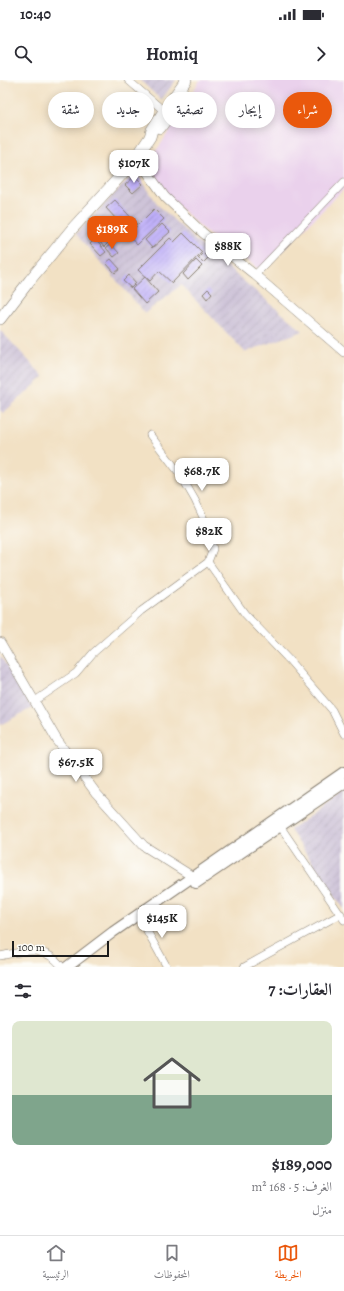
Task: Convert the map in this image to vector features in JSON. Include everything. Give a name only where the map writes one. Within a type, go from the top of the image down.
[{"type":"main road","points":[[177,92],[186,80]]},
{"type":"main road","points":[[150,137],[170,115],[194,80]]},
{"type":"main road","points":[[0,318],[72,229],[137,158],[162,114]]},
{"type":"main road","points":[[76,967],[344,772]]},
{"type":"main road","points":[[67,967],[112,932],[344,784]]},
{"type":"street","points":[[128,80],[162,109]]},
{"type":"street","points":[[137,158],[143,164],[165,197],[203,233],[255,275],[344,352]]},
{"type":"street","points":[[255,275],[344,182]]},
{"type":"street","points":[[35,702],[76,673],[93,653],[141,612],[208,562],[213,549],[209,530],[196,500],[180,474],[150,435]]},
{"type":"street","points":[[208,562],[245,614],[289,660],[332,710],[344,734]]},
{"type":"street","points":[[0,642],[58,740],[96,793],[144,846],[196,879]]},
{"type":"street","points":[[244,967],[342,917],[280,826]]},
{"type":"street","points":[[141,920],[167,967]]},
{"type":"street","points":[[0,956],[19,952],[37,951],[50,955],[58,961],[62,967]]},
{"type":"shaded area","points":[[140,80],[176,80],[167,92],[162,92],[161,100]]},
{"type":"shaded area","points":[[200,80],[344,80],[344,189],[262,271],[205,231],[167,196],[146,164],[171,128],[217,128],[217,92],[193,92]]},
{"type":"shaded area","points":[[136,171],[158,205],[196,241],[303,331],[245,352],[181,285],[145,313],[76,234]]},
{"type":"shaded area","points":[[0,330],[44,377],[3,413],[0,410]]},
{"type":"shaded area","points":[[0,655],[32,708],[0,725]]},
{"type":"shaded area","points":[[344,793],[344,909],[290,830]]},
{"type":"building","points":[[135,176],[143,184],[133,193],[125,185]]},
{"type":"building","points":[[115,200],[137,224],[128,232],[106,208]]},
{"type":"building","points":[[154,209],[164,219],[137,245],[128,235]]},
{"type":"building","points":[[162,224],[170,232],[152,248],[145,240]]},
{"type":"building","points":[[99,232],[104,237],[100,241],[95,236]]},
{"type":"building","points":[[183,233],[202,252],[172,283],[159,271],[150,281],[138,270],[170,238],[174,242]]},
{"type":"building","points":[[105,238],[109,242],[104,247],[100,242]]},
{"type":"building","points":[[95,239],[106,252],[101,256],[90,244]]},
{"type":"building","points":[[111,244],[119,253],[114,257],[106,248]]},
{"type":"building","points":[[203,253],[208,258],[203,263],[198,258]]},
{"type":"building","points":[[111,259],[120,269],[115,273],[106,263]]},
{"type":"building","points":[[196,260],[202,266],[188,280],[183,274]]},
{"type":"building","points":[[129,275],[136,283],[131,288],[123,281]]},
{"type":"building","points":[[145,277],[158,292],[145,304],[132,289]]},
{"type":"building","points":[[208,289],[212,293],[207,299],[203,294]]}]
